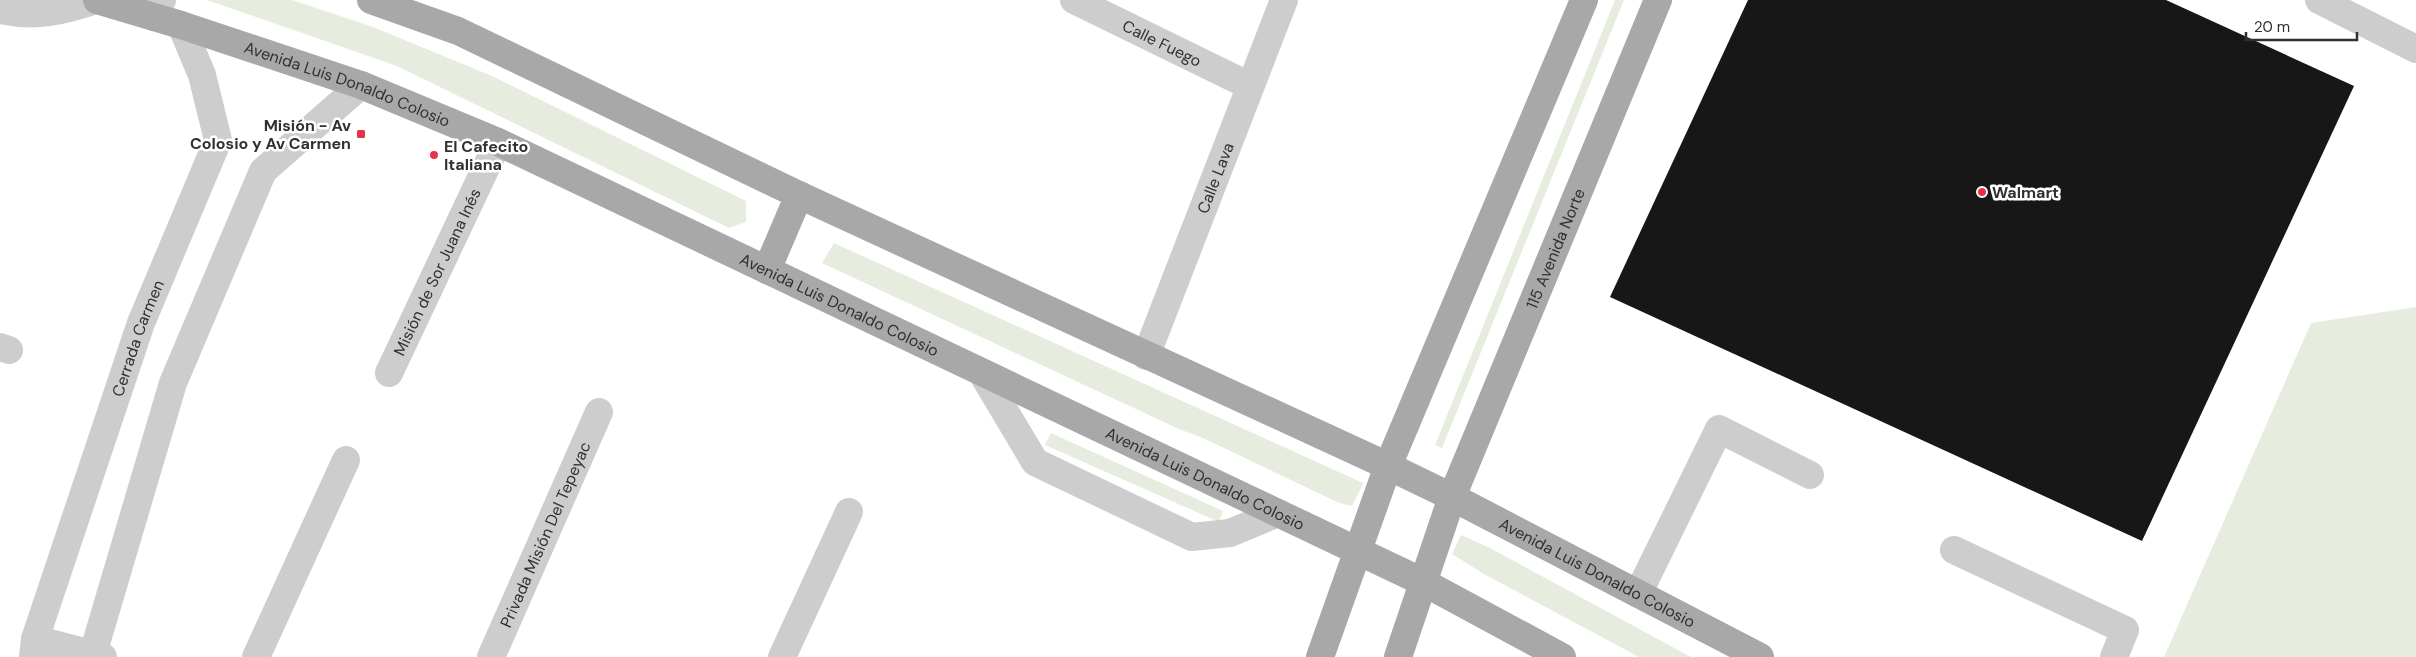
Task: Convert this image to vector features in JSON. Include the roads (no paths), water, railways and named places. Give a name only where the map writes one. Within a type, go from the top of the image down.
[{"type":"main road","name":"Avenida Luis Donaldo Colosio","points":[[96,0],[158,9],[181,25],[361,85],[498,142],[1357,550],[1423,582],[1562,657]]},
{"type":"main road","name":"Avenida Luis Donaldo Colosio","points":[[371,0],[458,31],[799,195],[1388,466],[1452,497],[1760,657]]},
{"type":"main road","points":[[1320,657],[1388,466],[1584,0]]},
{"type":"main road","name":"115 Avenida Norte","points":[[1423,582],[1452,497],[1658,0]]},
{"type":"main road","points":[[767,270],[799,195]]},
{"type":"main road","points":[[1398,657],[1423,582]]},
{"type":"street","points":[[0,10],[39,15],[73,8],[96,0]]},
{"type":"street","name":"Calle Fuego","points":[[1074,0],[1250,86]]},
{"type":"street","name":"Calle Lava","points":[[1146,356],[1284,0]]},
{"type":"street","points":[[2319,0],[2416,49]]},
{"type":"street","name":"Cerrada Carmen","points":[[34,648],[141,323],[218,140],[202,75],[181,25]]},
{"type":"street","points":[[34,648],[96,656],[173,383],[264,171],[361,85]]},
{"type":"street","name":"Misión de Sor Juana Inés","points":[[389,373],[498,142]]},
{"type":"street","points":[[982,373],[1035,462],[1192,537],[1230,532],[1278,513]]},
{"type":"street","name":"Privada Misión Del Tepeyac","points":[[491,657],[600,412]]},
{"type":"street","points":[[1638,594],[1719,429],[1810,475]]},
{"type":"street","points":[[256,657],[346,460]]},
{"type":"street","points":[[782,657],[849,512]]},
{"type":"street","points":[[1954,550],[2125,630],[2114,657]]},
{"type":"place","name":"Misión - Av Colosio y Av Carmen","points":[[361,134]]},
{"type":"place","name":"El Cafecito Italiana","points":[[434,155]]},
{"type":"place","name":"Walmart","points":[[1982,192]]}]
